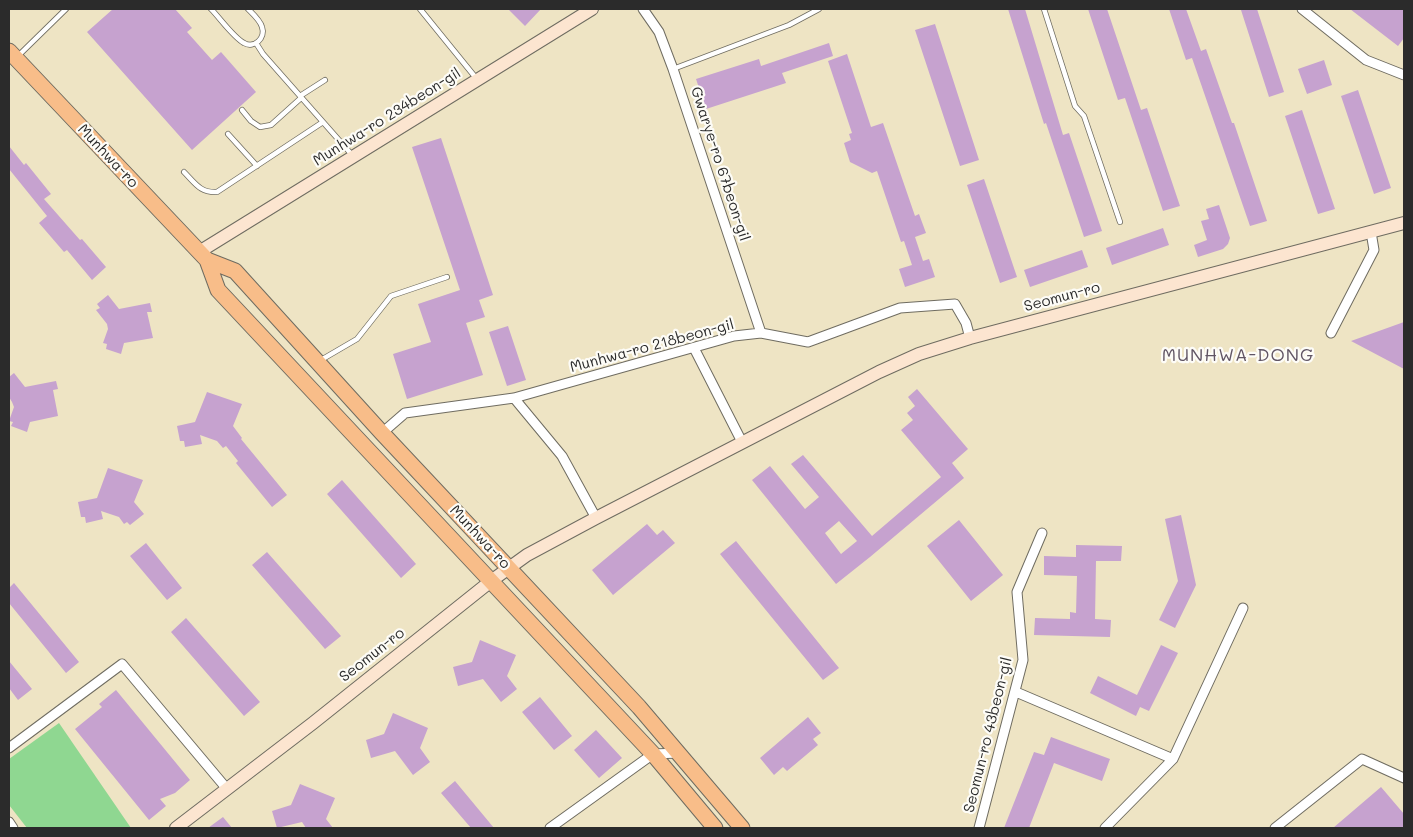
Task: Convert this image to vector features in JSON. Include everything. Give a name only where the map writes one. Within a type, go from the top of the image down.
[{"type":"main road","name":"Munhwa-ro 234beon-gil","points":[[203,256],[354,156],[592,9]]},
{"type":"main road","name":"Munhwa-ro","points":[[11,58],[203,256],[218,290],[654,754],[715,828]]},
{"type":"main road","name":"Seomun-ro","points":[[176,828],[491,581],[527,555],[879,372],[919,354],[970,338],[1404,223]]},
{"type":"main road","name":"Munhwa-ro","points":[[203,256],[235,271],[382,433],[639,707],[742,828]]},
{"type":"street","name":"Gwarye-ro 67beon-gil","points":[[644,9],[659,32],[673,69],[761,333]]},
{"type":"street","points":[[1302,9],[1366,60],[1404,75]]},
{"type":"street","points":[[1330,333],[1374,250],[1371,232]]},
{"type":"street","name":"Munhwa-ro 218beon-gil","points":[[382,433],[405,413],[514,398],[734,336],[761,333],[808,342],[900,308],[955,304],[966,323],[970,338]]},
{"type":"street","points":[[694,348],[742,442]]},
{"type":"street","points":[[514,398],[562,456],[596,518]]},
{"type":"street","name":"Seomun-ro 43beon-gil","points":[[978,828],[1016,692],[1023,660],[1017,592],[1042,533]]},
{"type":"street","points":[[1106,828],[1173,759],[1243,608]]},
{"type":"street","points":[[9,748],[122,664],[227,789]]},
{"type":"street","points":[[1016,692],[1173,759]]},
{"type":"street","points":[[550,828],[654,754],[679,753]]},
{"type":"street","points":[[1275,828],[1362,759],[1404,778]]},
{"type":"street","points":[[9,822],[13,828]]},
{"type":"lane","points":[[11,58],[66,9]]},
{"type":"lane","points":[[211,9],[247,44],[256,43],[262,38],[263,29],[259,21],[248,9]]},
{"type":"lane","points":[[420,9],[478,80]]},
{"type":"lane","points":[[673,69],[789,25],[819,9]]},
{"type":"lane","points":[[1044,9],[1076,106],[1084,116],[1120,222]]},
{"type":"lane","points":[[256,43],[300,97],[354,156]]},
{"type":"lane","points":[[242,110],[251,121],[260,127],[271,125],[300,97],[325,80]]},
{"type":"lane","points":[[184,172],[198,187],[207,193],[217,192],[323,122]]},
{"type":"lane","points":[[228,134],[257,166]]},
{"type":"lane","points":[[318,362],[357,339],[392,296],[447,277]]},
{"type":"green space","points":[[59,723],[131,828],[27,828],[9,805],[9,759]]},
{"type":"building","points":[[113,9],[175,9],[192,28],[187,32],[212,60],[221,52],[256,92],[192,150],[87,32]]},
{"type":"building","points":[[508,9],[541,9],[525,26]]},
{"type":"building","points":[[1008,9],[1025,9],[1063,135],[1069,133],[1102,231],[1084,237],[1046,123],[1044,124]]},
{"type":"building","points":[[1088,9],[1107,9],[1141,110],[1147,108],[1180,206],[1163,211],[1125,98],[1118,100]]},
{"type":"building","points":[[1169,9],[1186,9],[1201,51],[1206,49],[1232,123],[1234,123],[1267,221],[1250,226],[1192,58],[1186,60]]},
{"type":"building","points":[[1257,9],[1284,92],[1269,97],[1241,10]]},
{"type":"building","points":[[1350,9],[1404,9],[1404,38],[1398,46]]},
{"type":"building","points":[[935,24],[979,160],[960,166],[915,30]]},
{"type":"building","points":[[829,43],[833,56],[782,73],[786,83],[706,109],[696,79],[759,59],[761,66]]},
{"type":"building","points":[[847,54],[871,127],[883,123],[915,216],[919,214],[926,233],[915,237],[923,261],[929,259],[935,277],[905,287],[899,269],[912,265],[904,241],[901,242],[877,171],[872,173],[850,162],[844,143],[851,140],[849,134],[852,133],[828,61]]},
{"type":"building","points":[[1324,60],[1332,85],[1307,94],[1298,69]]},
{"type":"building","points":[[1358,90],[1391,188],[1374,194],[1341,96]]},
{"type":"building","points":[[1302,110],[1335,209],[1318,214],[1285,116]]},
{"type":"building","points":[[441,138],[493,295],[479,300],[485,317],[466,323],[483,375],[407,399],[393,354],[431,342],[418,304],[460,290],[412,147]]},
{"type":"building","points":[[9,146],[24,165],[26,163],[51,194],[44,199],[106,267],[92,280],[67,250],[64,252],[39,223],[47,216],[9,169]]},
{"type":"building","points":[[984,179],[1017,277],[1000,283],[967,185]]},
{"type":"building","points":[[1219,205],[1230,238],[1228,244],[1223,249],[1198,257],[1194,245],[1207,240],[1201,221],[1209,219],[1206,209]]},
{"type":"building","points":[[1163,228],[1169,245],[1112,265],[1106,248]]},
{"type":"building","points":[[1082,250],[1088,267],[1030,287],[1024,270]]},
{"type":"building","points":[[108,295],[119,309],[150,303],[152,312],[147,312],[153,338],[124,343],[121,354],[106,349],[107,344],[103,343],[108,329],[107,324],[96,310],[100,308],[97,304]]},
{"type":"building","points":[[1404,322],[1404,369],[1351,341]]},
{"type":"building","points":[[508,326],[526,380],[507,386],[489,332]]},
{"type":"building","points":[[14,373],[25,387],[56,381],[58,389],[53,390],[58,416],[30,422],[27,432],[11,426],[13,422],[9,421],[14,407],[9,397],[9,377]]},
{"type":"building","points":[[917,389],[968,449],[952,463],[964,478],[836,584],[752,480],[770,466],[805,509],[819,497],[791,464],[803,455],[872,536],[941,477],[901,430],[913,420],[907,413],[915,406],[908,397]],"holes":[[[839,521],[857,541],[841,554],[825,533]]]},
{"type":"building","points":[[207,392],[242,404],[233,426],[241,439],[287,495],[272,507],[236,463],[238,461],[226,446],[223,448],[217,441],[200,435],[202,444],[185,447],[184,441],[180,441],[177,426],[195,422]]},
{"type":"building","points":[[108,468],[143,480],[134,502],[144,514],[130,525],[127,522],[124,524],[119,517],[101,511],[103,519],[86,523],[85,517],[81,517],[78,502],[97,498]]},
{"type":"building","points":[[342,480],[416,564],[401,578],[327,494]]},
{"type":"building","points":[[1181,515],[1196,585],[1175,628],[1159,620],[1178,581],[1165,519]]},
{"type":"building","points":[[959,520],[1003,575],[971,601],[927,546]]},
{"type":"building","points":[[647,524],[657,535],[663,530],[675,543],[613,595],[592,570]]},
{"type":"building","points":[[736,541],[839,668],[823,680],[720,554]]},
{"type":"building","points":[[146,543],[182,588],[167,600],[130,556]]},
{"type":"building","points":[[1076,545],[1122,546],[1121,561],[1096,561],[1095,619],[1111,620],[1110,637],[1034,635],[1035,618],[1070,619],[1070,612],[1076,613],[1077,576],[1044,575],[1044,556],[1076,557]]},
{"type":"building","points":[[267,552],[341,636],[325,649],[252,565]]},
{"type":"building","points":[[14,583],[79,662],[66,673],[9,603],[9,588]]},
{"type":"building","points":[[186,618],[260,702],[244,716],[171,632]]},
{"type":"building","points":[[480,640],[516,655],[507,676],[517,689],[501,702],[483,679],[458,686],[453,667],[472,662]]},
{"type":"building","points":[[1161,645],[1178,653],[1149,711],[1140,707],[1136,716],[1090,693],[1098,676],[1137,695]]},
{"type":"building","points":[[9,661],[32,689],[18,700],[9,688]]},
{"type":"building","points":[[116,690],[190,780],[175,793],[160,799],[166,806],[149,820],[75,729],[102,707],[99,704]]},
{"type":"building","points":[[540,697],[572,736],[554,750],[522,712]]},
{"type":"building","points":[[393,713],[428,728],[420,748],[430,762],[413,775],[395,751],[371,758],[366,740],[384,734]]},
{"type":"building","points":[[808,717],[821,733],[813,739],[818,745],[787,771],[783,767],[774,775],[760,758]]},
{"type":"building","points":[[596,730],[622,758],[599,778],[574,750]]},
{"type":"building","points":[[1051,737],[1110,759],[1102,781],[1054,763],[1029,828],[1004,828],[1034,752],[1044,755]]},
{"type":"building","points":[[455,781],[494,828],[471,828],[441,793]]},
{"type":"building","points":[[300,784],[335,798],[326,819],[333,828],[306,828],[302,822],[277,828],[272,811],[291,805]]},
{"type":"building","points":[[1381,787],[1404,814],[1404,828],[1333,828]]},
{"type":"building","points":[[223,817],[232,828],[208,828]]},
{"type":"district","name":"MUNHWA-DONG","points":[[1238,355]]}]
